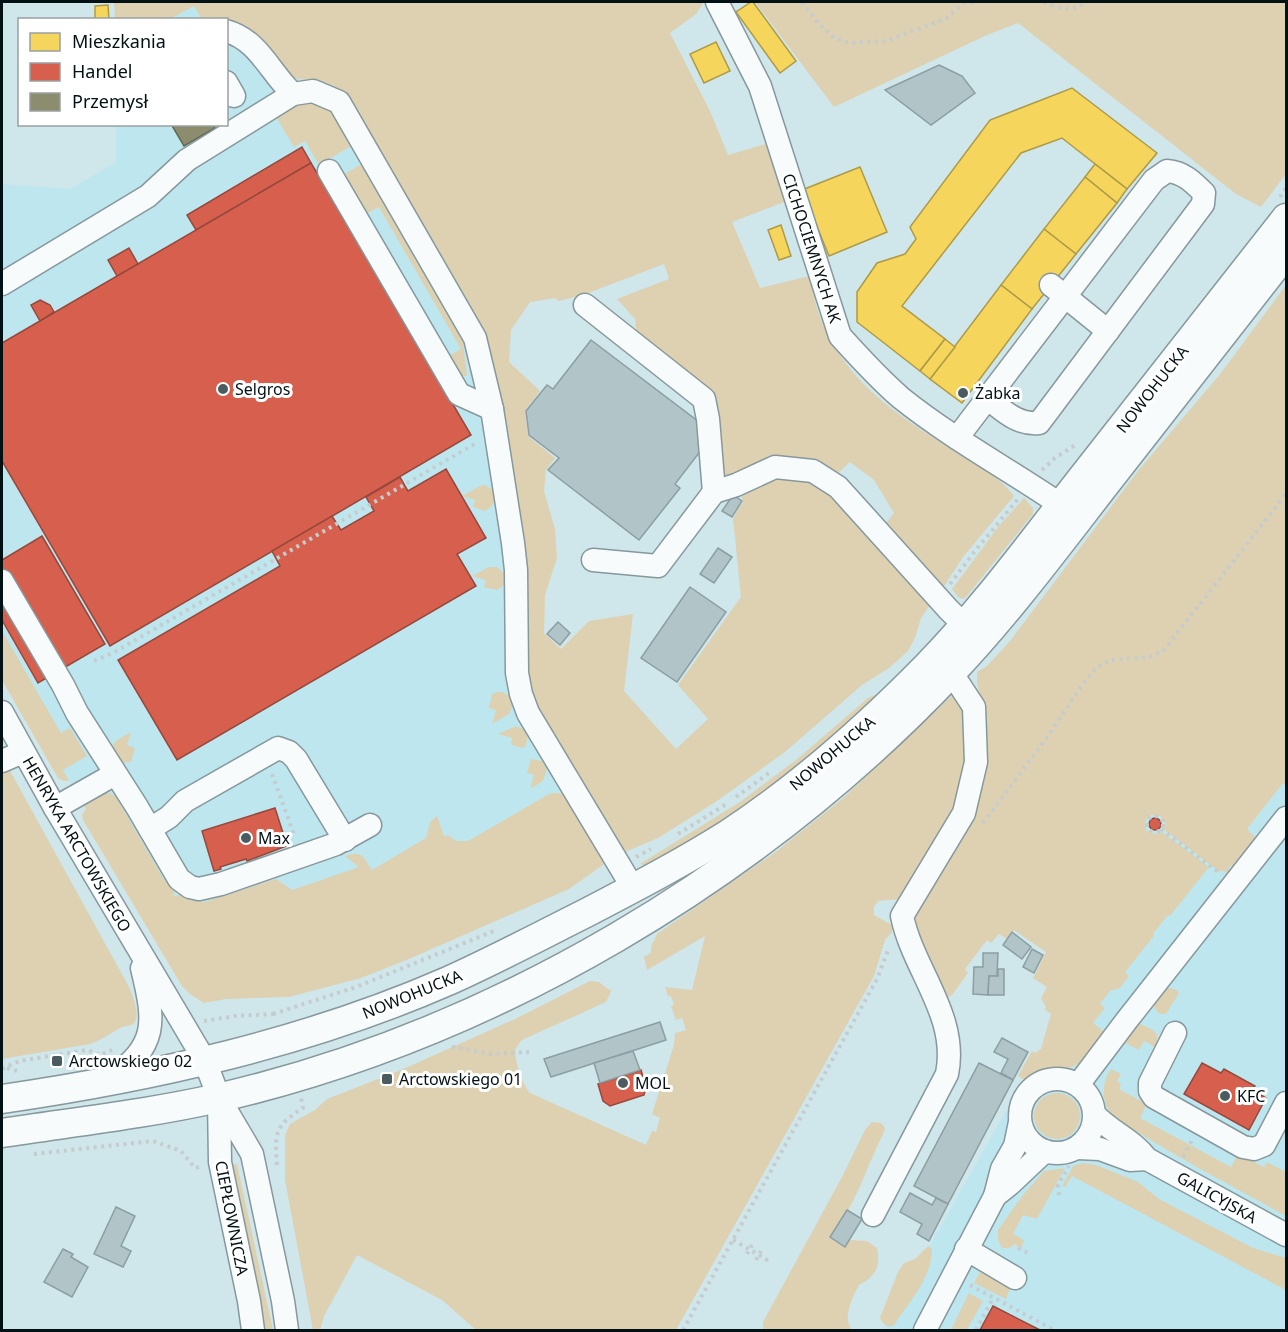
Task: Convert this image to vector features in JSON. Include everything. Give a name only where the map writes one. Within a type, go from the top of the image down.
[{"type":"main road","name":"NOWOHUCKA","points":[[2,1099],[104,1067],[205,1060],[306,1033],[445,982],[503,956],[633,888],[731,832],[801,780],[848,740],[911,682],[964,625],[1287,218]]},
{"type":"main road","name":"NOWOHUCKA","points":[[2,1133],[219,1098],[304,1074],[416,1035],[532,983],[611,941],[709,879],[796,814],[878,743],[951,672],[1032,578],[1287,254]]},
{"type":"street","name":"CICHOCIEMNYCH AK","points":[[717,2],[760,86],[840,336],[868,368],[901,397],[957,438],[1061,505]]},
{"type":"street","points":[[228,32],[238,34],[252,43],[281,82],[293,94]]},
{"type":"street","points":[[2,284],[148,196],[187,160],[293,94],[314,91],[339,102],[475,338],[492,410],[516,570],[517,674],[521,694],[528,713],[633,888]]},
{"type":"street","points":[[329,171],[459,394],[492,410]]},
{"type":"street","points":[[957,438],[987,398],[1058,291],[1154,180],[1167,171],[1177,172],[1193,182],[1204,193],[1203,204],[1039,423],[1029,424],[1015,420],[987,398]]},
{"type":"street","points":[[1058,291],[1108,331]]},
{"type":"street","points":[[585,304],[704,399],[708,419],[714,492]]},
{"type":"street","points":[[593,560],[658,566],[714,492],[736,485],[775,467],[813,471],[838,487],[964,625]]},
{"type":"street","points":[[2,581],[77,713],[179,879],[190,887],[199,889],[221,884],[342,834],[370,825]]},
{"type":"street","points":[[873,1215],[946,1074],[949,1049],[944,1017],[908,941],[902,916],[964,813],[976,762],[974,708],[951,672]]},
{"type":"street","name":"HENRYKA ARCTOWSKIEGO","points":[[2,712],[55,808],[205,1060]]},
{"type":"street","points":[[150,829],[168,817],[185,801],[278,748],[289,752],[296,759],[342,834]]},
{"type":"street","points":[[2,762],[23,752]]},
{"type":"street","points":[[55,808],[115,774]]},
{"type":"street","points":[[1078,1085],[1233,884],[1287,818]]},
{"type":"street","name":"HENRYKA ARCTOWSKIEGO","points":[[104,1067],[128,1065],[140,1052],[149,1034],[151,1023],[149,997],[136,943]]},
{"type":"street","points":[[1175,1033],[1150,1083],[1150,1091],[1154,1097],[1243,1147],[1254,1149],[1264,1145],[1287,1103]]},
{"type":"street","points":[[205,1060],[219,1098]]},
{"type":"street","points":[[925,1330],[995,1196],[1002,1169],[1015,1146],[1022,1104],[1032,1088],[1054,1079],[1067,1080],[1078,1085],[1093,1103],[1094,1125],[1090,1135],[1074,1155],[1044,1151],[1029,1140],[1020,1122]]},
{"type":"street","name":"CIEPŁOWNICZA","points":[[219,1098],[220,1162],[249,1301],[252,1330]]},
{"type":"street","name":"CIEPŁOWNICZA","points":[[219,1098],[252,1154],[287,1330]]},
{"type":"street","name":"GALICYJSKA","points":[[1095,1115],[1138,1147],[1147,1159],[1287,1235]]},
{"type":"street","name":"GALICYJSKA","points":[[1074,1155],[1100,1149],[1130,1161],[1147,1159]]},
{"type":"street","points":[[995,1196],[1044,1151]]},
{"type":"street","points":[[966,1249],[1015,1278]]},
{"type":"path","points":[[802,2],[834,39],[850,43],[886,41],[947,18],[964,3],[975,2]]},
{"type":"path","points":[[1044,2],[1056,9],[1080,7],[1086,2]]},
{"type":"path","points":[[94,662],[475,443],[497,440]]},
{"type":"path","points":[[939,600],[975,551],[1055,458],[1080,442]]},
{"type":"path","points":[[977,832],[1097,668],[1111,660],[1149,657],[1164,650],[1287,494]]},
{"type":"path","points":[[263,755],[296,838]]},
{"type":"path","points":[[1156,816],[1161,819],[1163,824],[1161,829],[1156,833],[1151,832],[1147,828],[1148,819],[1156,816]]},
{"type":"path","points":[[1161,829],[1233,884]]},
{"type":"path","points":[[683,1330],[877,979],[902,916]]},
{"type":"path","points":[[201,1022],[235,1016],[273,1014],[276,1023]]},
{"type":"path","points":[[448,1046],[490,1054],[529,1052]]},
{"type":"path","points":[[4,1069],[19,1061],[87,1050],[104,1067]]},
{"type":"path","points":[[275,1148],[277,1132],[283,1121],[303,1107],[301,1097]]},
{"type":"path","points":[[24,1155],[153,1141],[181,1151],[195,1168]]},
{"type":"path","points":[[1059,1195],[1058,1185],[1074,1155]]},
{"type":"path","points":[[733,1240],[767,1260]]},
{"type":"path","points":[[1018,1248],[1028,1253]]},
{"type":"path","points":[[969,1284],[1054,1330]]},
{"type":"path","points":[[976,1330],[993,1298]]},
{"type":"shaded area","points":[[114,2],[197,2],[335,72],[494,301],[534,544],[533,666],[599,783],[464,853],[187,952],[86,809],[2,666],[2,184],[70,189],[116,162],[116,126],[228,126],[228,18],[115,18]]},
{"type":"shaded area","points":[[114,2],[704,2],[696,14],[670,33],[710,111],[728,155],[769,143],[787,201],[732,222],[760,288],[810,276],[815,303],[828,335],[854,373],[870,390],[905,419],[991,474],[1014,496],[963,557],[943,588],[885,524],[894,513],[874,480],[850,462],[835,476],[798,458],[776,455],[731,479],[724,476],[715,401],[637,338],[635,319],[617,299],[669,279],[664,264],[583,295],[558,301],[556,298],[530,302],[511,330],[509,362],[540,391],[525,411],[528,436],[555,458],[546,470],[544,491],[555,529],[557,558],[545,595],[544,633],[561,649],[589,621],[633,614],[624,691],[676,749],[708,719],[678,685],[741,597],[733,518],[743,502],[740,491],[773,477],[812,479],[829,490],[930,605],[921,618],[908,651],[889,668],[862,685],[785,752],[717,801],[658,838],[623,853],[537,707],[531,689],[526,662],[525,540],[487,345],[471,306],[354,105],[344,93],[331,84],[287,76],[228,22],[228,18],[201,18],[194,6],[172,18],[115,18]]},
{"type":"shaded area","points":[[755,2],[1286,2],[1286,174],[1261,207],[1236,194],[1018,23],[987,35],[834,107]]},
{"type":"shaded area","points":[[310,100],[332,110],[353,145],[319,165],[305,141],[294,147],[276,117],[301,102]]},
{"type":"shaded area","points":[[363,163],[458,329],[463,343],[467,376],[462,376],[449,356],[461,349],[379,207],[366,214],[343,175]]},
{"type":"shaded area","points":[[1286,285],[1286,786],[1283,783],[1247,829],[1257,839],[1235,868],[1231,865],[1228,869],[1231,872],[1227,877],[1226,872],[1222,870],[1220,872],[1163,829],[1165,823],[1160,816],[1151,815],[1147,818],[1145,824],[1147,831],[1156,834],[1162,832],[1209,867],[1170,916],[1168,915],[1125,972],[1129,976],[1120,988],[1110,991],[1100,1004],[1105,1008],[1093,1023],[1106,1033],[1091,1053],[1077,1065],[1043,1072],[1026,1081],[1018,1076],[1032,1051],[1035,1053],[1041,1049],[1051,1014],[1045,1010],[1046,1007],[1041,998],[1047,987],[1033,978],[1046,952],[1014,930],[1007,939],[999,934],[991,943],[987,940],[965,969],[968,973],[952,995],[946,998],[942,996],[912,918],[969,820],[984,713],[977,683],[977,672],[987,666],[1010,641],[1138,471],[1221,373]]},
{"type":"shaded area","points":[[485,485],[494,491],[495,500],[485,511],[473,507],[475,500],[462,496]]},
{"type":"shaded area","points":[[1024,498],[1033,508],[1033,514],[966,597],[963,599],[958,597],[952,589],[998,527]]},
{"type":"shaded area","points":[[489,567],[497,567],[505,574],[504,585],[497,590],[484,587],[486,580],[472,576]]},
{"type":"shaded area","points":[[1286,570],[1286,1330],[882,1330],[1041,1049],[1051,1014],[1046,875]]},
{"type":"shaded area","points":[[2,631],[61,733],[70,728],[87,756],[63,770],[69,781],[58,778],[2,680]]},
{"type":"shaded area","points":[[497,692],[511,697],[513,705],[509,714],[492,724],[496,710],[489,708],[492,694]]},
{"type":"shaded area","points":[[877,694],[879,696],[784,778],[702,833],[647,866],[640,864],[740,802],[796,760],[868,698]]},
{"type":"shaded area","points":[[953,695],[958,698],[963,712],[967,762],[957,810],[901,899],[878,901],[874,907],[874,915],[894,926],[885,940],[874,976],[676,1330],[476,1330],[442,1300],[357,1255],[324,1316],[320,1330],[313,1330],[285,1180],[285,1135],[290,1124],[315,1110],[327,1099],[401,1070],[515,1019],[590,981],[599,982],[609,990],[612,989],[606,1002],[522,1040],[515,1053],[519,1072],[530,1093],[646,1145],[652,1131],[656,1132],[660,1118],[652,1114],[674,1045],[675,1033],[686,1030],[682,1018],[676,1020],[671,1006],[674,1005],[671,996],[668,996],[665,987],[692,990],[705,936],[647,970],[644,957],[651,953],[651,947],[657,934],[777,851],[841,800]]},
{"type":"shaded area","points":[[516,726],[526,732],[527,741],[524,748],[511,745],[512,738],[498,734]]},
{"type":"shaded area","points":[[131,732],[127,745],[135,748],[131,762],[120,763],[111,750],[112,747],[119,739]]},
{"type":"shaded area","points":[[531,759],[542,761],[547,769],[543,781],[530,789],[534,775],[527,773]]},
{"type":"shaded area","points":[[2,769],[9,769],[129,987],[136,1006],[137,1017],[133,1024],[120,1028],[90,1044],[2,1059]]},
{"type":"shaded area","points":[[102,793],[110,793],[116,797],[163,878],[175,892],[173,895],[176,897],[178,894],[194,901],[204,902],[276,879],[292,890],[359,867],[345,856],[351,854],[362,855],[372,870],[426,838],[430,822],[437,816],[444,836],[448,835],[456,841],[468,841],[549,794],[555,793],[562,794],[569,799],[607,862],[569,889],[361,978],[289,997],[226,999],[204,1003],[182,986],[83,820],[82,815],[86,809],[83,804]]},
{"type":"shaded area","points":[[1166,987],[1177,990],[1179,993],[1166,1014],[1161,1014],[1152,1002]]},
{"type":"shaded area","points":[[1140,1024],[1157,1034],[1157,1048],[1144,1041],[1139,1050],[1122,1041],[1136,1025]]},
{"type":"shaded area","points":[[1111,1069],[1121,1074],[1117,1081],[1121,1084],[1119,1089],[1147,1104],[1140,1118],[1231,1167],[1238,1154],[1264,1167],[1267,1162],[1286,1172],[1286,1216],[1179,1157],[1117,1119],[1107,1107],[1104,1096],[1106,1079]]},
{"type":"shaded area","points":[[1057,1093],[1073,1100],[1080,1116],[1073,1132],[1057,1139],[1041,1132],[1034,1116],[1041,1100]]},
{"type":"shaded area","points":[[872,1122],[881,1123],[885,1128],[884,1132],[854,1200],[841,1222],[847,1240],[867,1241],[877,1248],[878,1255],[876,1271],[859,1285],[851,1302],[848,1320],[852,1330],[763,1330],[763,1322],[865,1130]]},
{"type":"shaded area","points":[[1083,1163],[1096,1165],[1138,1182],[1159,1199],[1253,1248],[1286,1258],[1286,1290],[1072,1176],[1065,1187],[1062,1186],[1073,1166]]},
{"type":"shaded area","points":[[237,1164],[273,1330],[266,1330],[232,1165]]},
{"type":"shaded area","points":[[1065,1168],[1037,1219],[1023,1215],[1013,1234],[1024,1240],[1021,1248],[1014,1244],[1010,1248],[1002,1248],[998,1240],[998,1230],[1023,1195],[1044,1171]]},
{"type":"shaded area","points":[[928,1246],[932,1249],[931,1260],[919,1289],[894,1325],[890,1327],[884,1324],[880,1318],[898,1272],[904,1263],[915,1259]]},
{"type":"shaded area","points":[[980,1272],[1011,1286],[1006,1299],[974,1283]]},
{"type":"shaded area","points":[[969,1293],[983,1301],[967,1330],[951,1330]]},
{"type":"building: Mieszkania","points":[[751,2],[796,61],[780,73],[736,12]]},
{"type":"building: Mieszkania","points":[[108,5],[109,18],[95,18],[95,6]]},
{"type":"building: Mieszkania","points":[[716,42],[730,71],[704,83],[690,54]]},
{"type":"building: Mieszkania","points":[[1072,88],[1157,153],[1127,189],[1062,138],[1021,153],[902,306],[945,339],[920,371],[857,322],[857,292],[877,263],[905,254],[916,239],[910,227],[990,120]]},
{"type":"building: Mieszkania","points":[[1095,164],[1127,189],[1117,203],[1085,177]]},
{"type":"building: Mieszkania","points":[[860,167],[887,232],[829,256],[802,190]]},
{"type":"building: Mieszkania","points":[[1085,177],[1117,203],[1076,254],[1044,229]]},
{"type":"building: Mieszkania","points":[[781,225],[791,256],[779,260],[768,230]]},
{"type":"building: Mieszkania","points":[[1044,229],[1076,254],[1032,309],[1001,285]]},
{"type":"building: Mieszkania","points":[[1001,285],[1032,309],[962,403],[930,379]]},
{"type":"building: Mieszkania","points":[[945,339],[955,347],[930,379],[920,371]]},
{"type":"building: Handel","points":[[302,147],[311,163],[196,230],[187,215]]},
{"type":"building: Handel","name":"Selgros","points":[[311,163],[471,435],[110,646],[2,461],[2,343]]},
{"type":"building: Handel","points":[[129,248],[138,264],[117,276],[108,260]]},
{"type":"building: Handel","points":[[40,300],[50,305],[54,312],[40,321],[31,305]]},
{"type":"building: Handel","points":[[446,469],[486,538],[457,554],[476,586],[177,760],[118,660],[280,566],[272,551],[332,516],[341,530],[374,511],[366,497],[400,477],[408,491]]},
{"type":"building: Handel","points":[[42,536],[105,644],[38,683],[2,620],[2,560]]},
{"type":"building: Handel","name":"Max","points":[[275,808],[289,845],[247,861],[246,859],[220,867],[221,869],[214,871],[202,831]]},
{"type":"building: Handel","points":[[1157,818],[1160,819],[1160,829],[1153,830],[1150,829],[1149,822],[1150,819]]},
{"type":"building: Handel","name":"KFC","points":[[1202,1063],[1221,1073],[1224,1069],[1255,1086],[1253,1090],[1266,1098],[1249,1130],[1184,1094]]},
{"type":"building: Handel","points":[[641,1070],[646,1087],[644,1095],[610,1106],[603,1101],[598,1084]]},
{"type":"building: Handel","points":[[993,1306],[1040,1330],[980,1330]]},
{"type":"building: Przemysł","points":[[172,126],[214,126],[215,128],[184,146]]},
{"type":"building: Inne","points":[[939,65],[962,76],[975,93],[931,125],[885,90]]},
{"type":"building: Inne","points":[[591,340],[699,422],[702,449],[675,484],[680,488],[639,540],[548,470],[559,458],[529,435],[526,411],[547,385],[553,389]]},
{"type":"building: Inne","points":[[733,495],[742,501],[732,517],[722,511]]},
{"type":"building: Inne","points":[[718,548],[732,557],[714,583],[700,574]]},
{"type":"building: Inne","points":[[690,587],[726,612],[677,682],[641,658]]},
{"type":"building: Inne","points":[[558,622],[570,633],[560,645],[547,634]]},
{"type":"building: Inne","points":[[1012,932],[1031,947],[1022,959],[1003,945]]},
{"type":"building: Inne","points":[[1032,949],[1043,955],[1034,973],[1023,967]]},
{"type":"building: Inne","points":[[983,953],[998,953],[997,976],[989,976],[988,995],[973,994],[974,967],[983,967]]},
{"type":"building: Inne","points":[[998,969],[1004,969],[1004,995],[988,995],[989,976],[998,976]]},
{"type":"building: Inne","points":[[660,1022],[666,1040],[551,1077],[544,1059]]},
{"type":"building: Inne","points":[[1002,1038],[1028,1052],[1013,1080],[1001,1073],[1008,1059],[994,1052]]},
{"type":"building: Inne","points":[[633,1051],[640,1070],[600,1083],[594,1063]]},
{"type":"building: Inne","points":[[979,1063],[1013,1080],[948,1204],[914,1186]]},
{"type":"building: Inne","points":[[910,1193],[932,1205],[936,1198],[948,1204],[929,1241],[917,1234],[922,1224],[900,1212]]},
{"type":"building: Inne","points":[[116,1207],[135,1216],[121,1246],[131,1251],[123,1267],[94,1254]]},
{"type":"building: Inne","points":[[847,1210],[862,1219],[845,1247],[830,1237]]},
{"type":"building: Inne","points":[[63,1249],[73,1254],[71,1257],[88,1267],[72,1297],[44,1282]]},
{"type":"place","name":"Selgros","points":[[223,389]]},
{"type":"place","name":"Żabka","points":[[963,393]]},
{"type":"place","name":"Max","points":[[246,838]]},
{"type":"place","name":"Arctowskiego 02","points":[[57,1061]]},
{"type":"place","name":"Arctowskiego 01","points":[[387,1079]]},
{"type":"place","name":"MOL","points":[[623,1083]]},
{"type":"place","name":"KFC","points":[[1225,1096]]}]
